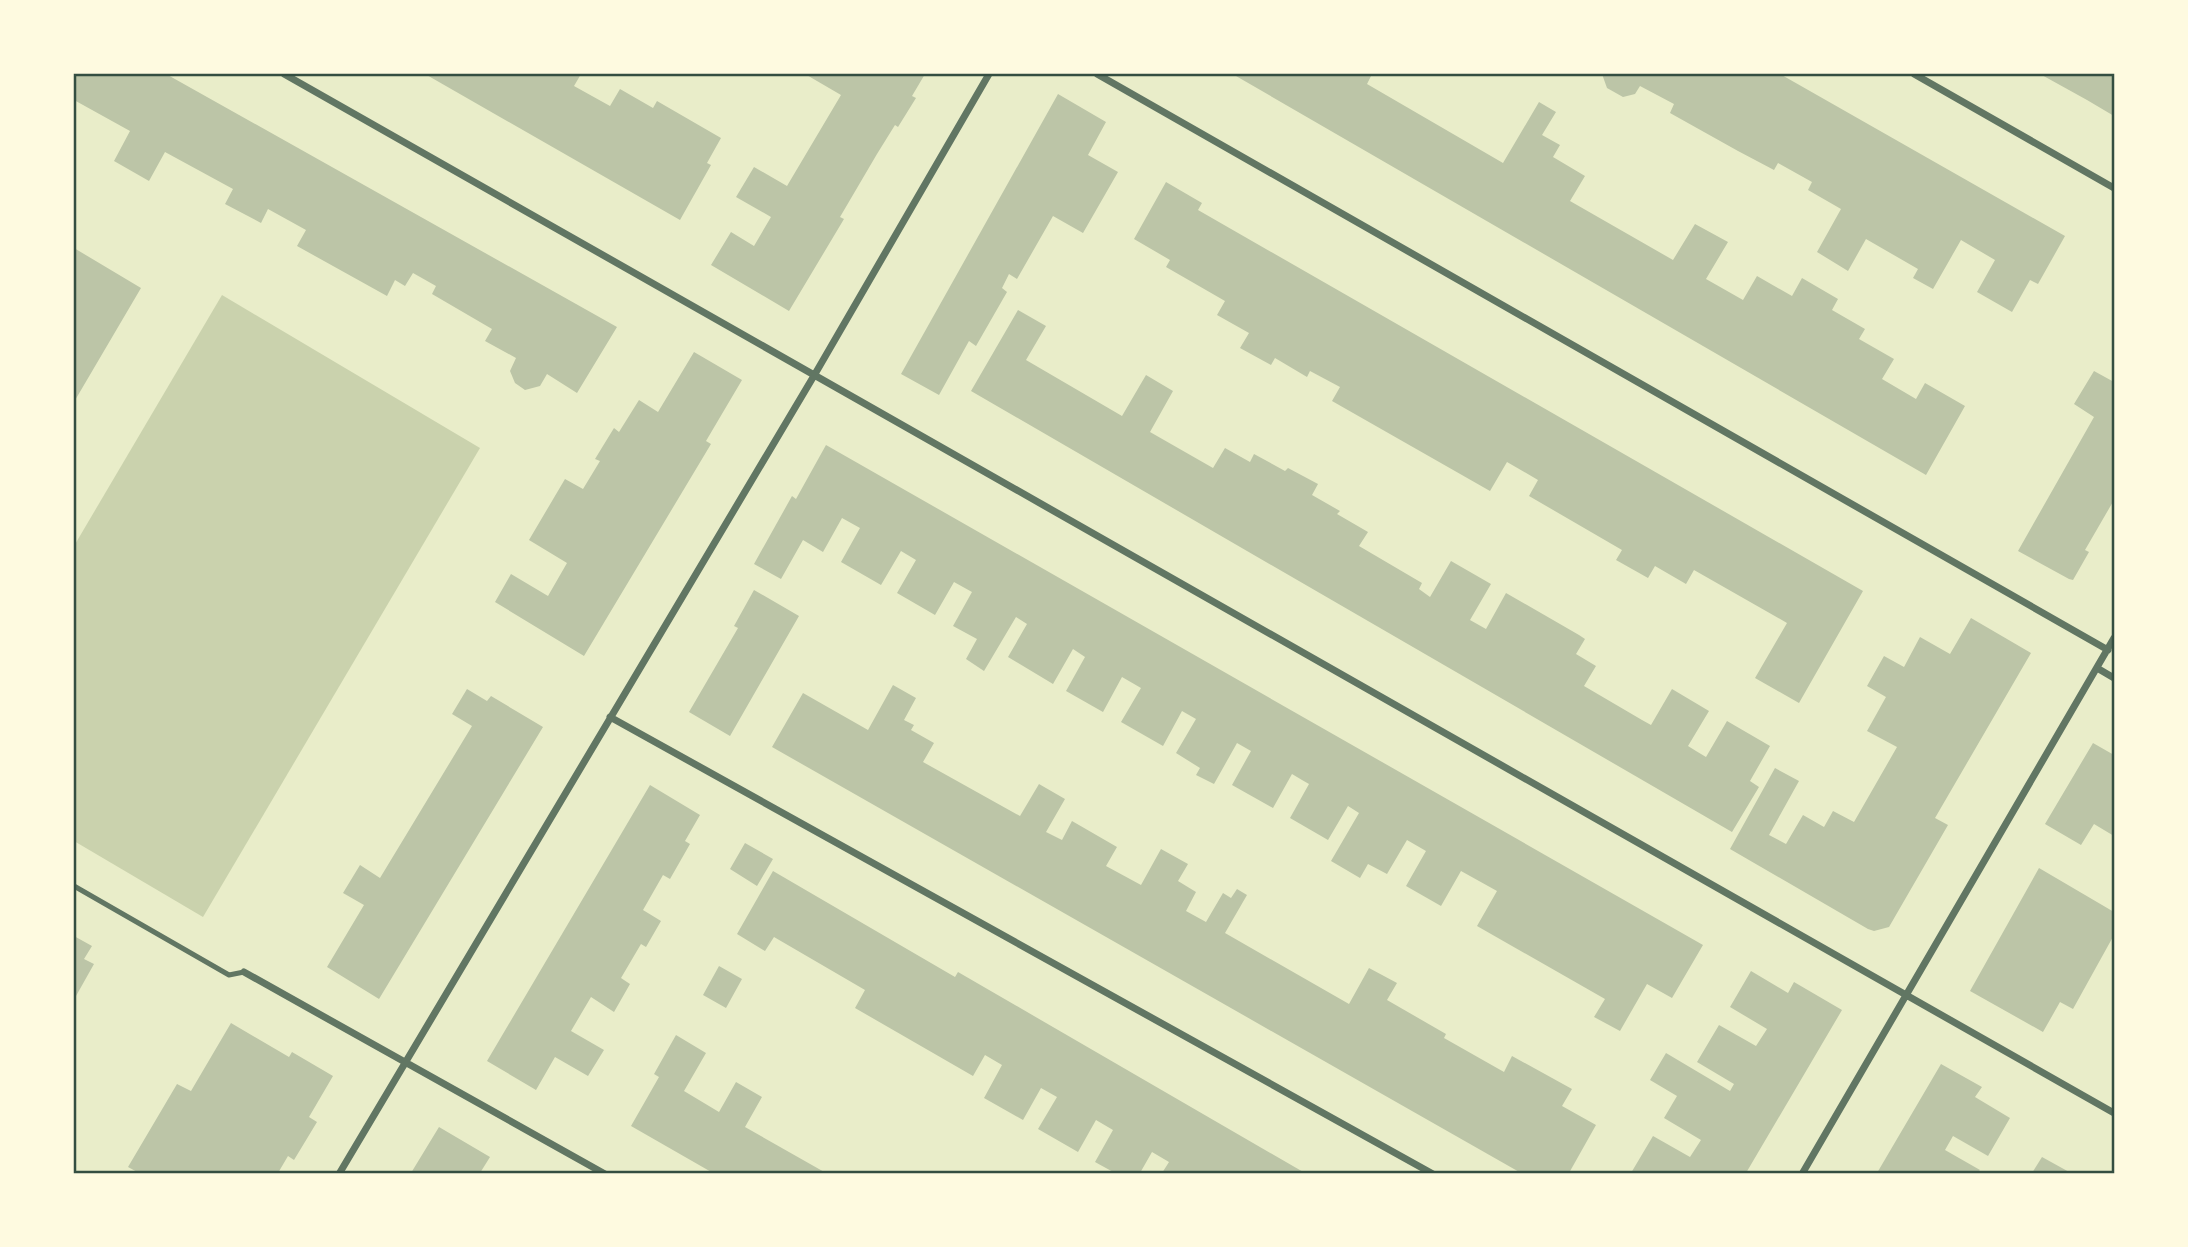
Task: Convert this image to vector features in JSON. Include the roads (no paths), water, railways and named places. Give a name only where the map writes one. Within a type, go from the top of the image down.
[{"type":"street","points":[[284,74],[2115,1113]]},
{"type":"street","points":[[339,1174],[815,374],[989,74]]},
{"type":"street","points":[[1097,74],[2108,650]]},
{"type":"street","points":[[1914,74],[2115,188]]},
{"type":"street","points":[[1802,1174],[2115,638]]},
{"type":"street","points":[[2097,668],[2115,678]]},
{"type":"street","points":[[610,717],[1433,1174]]},
{"type":"street","points":[[244,972],[605,1174]]},
{"type":"lane","points":[[74,886],[229,975],[244,972]]}]
